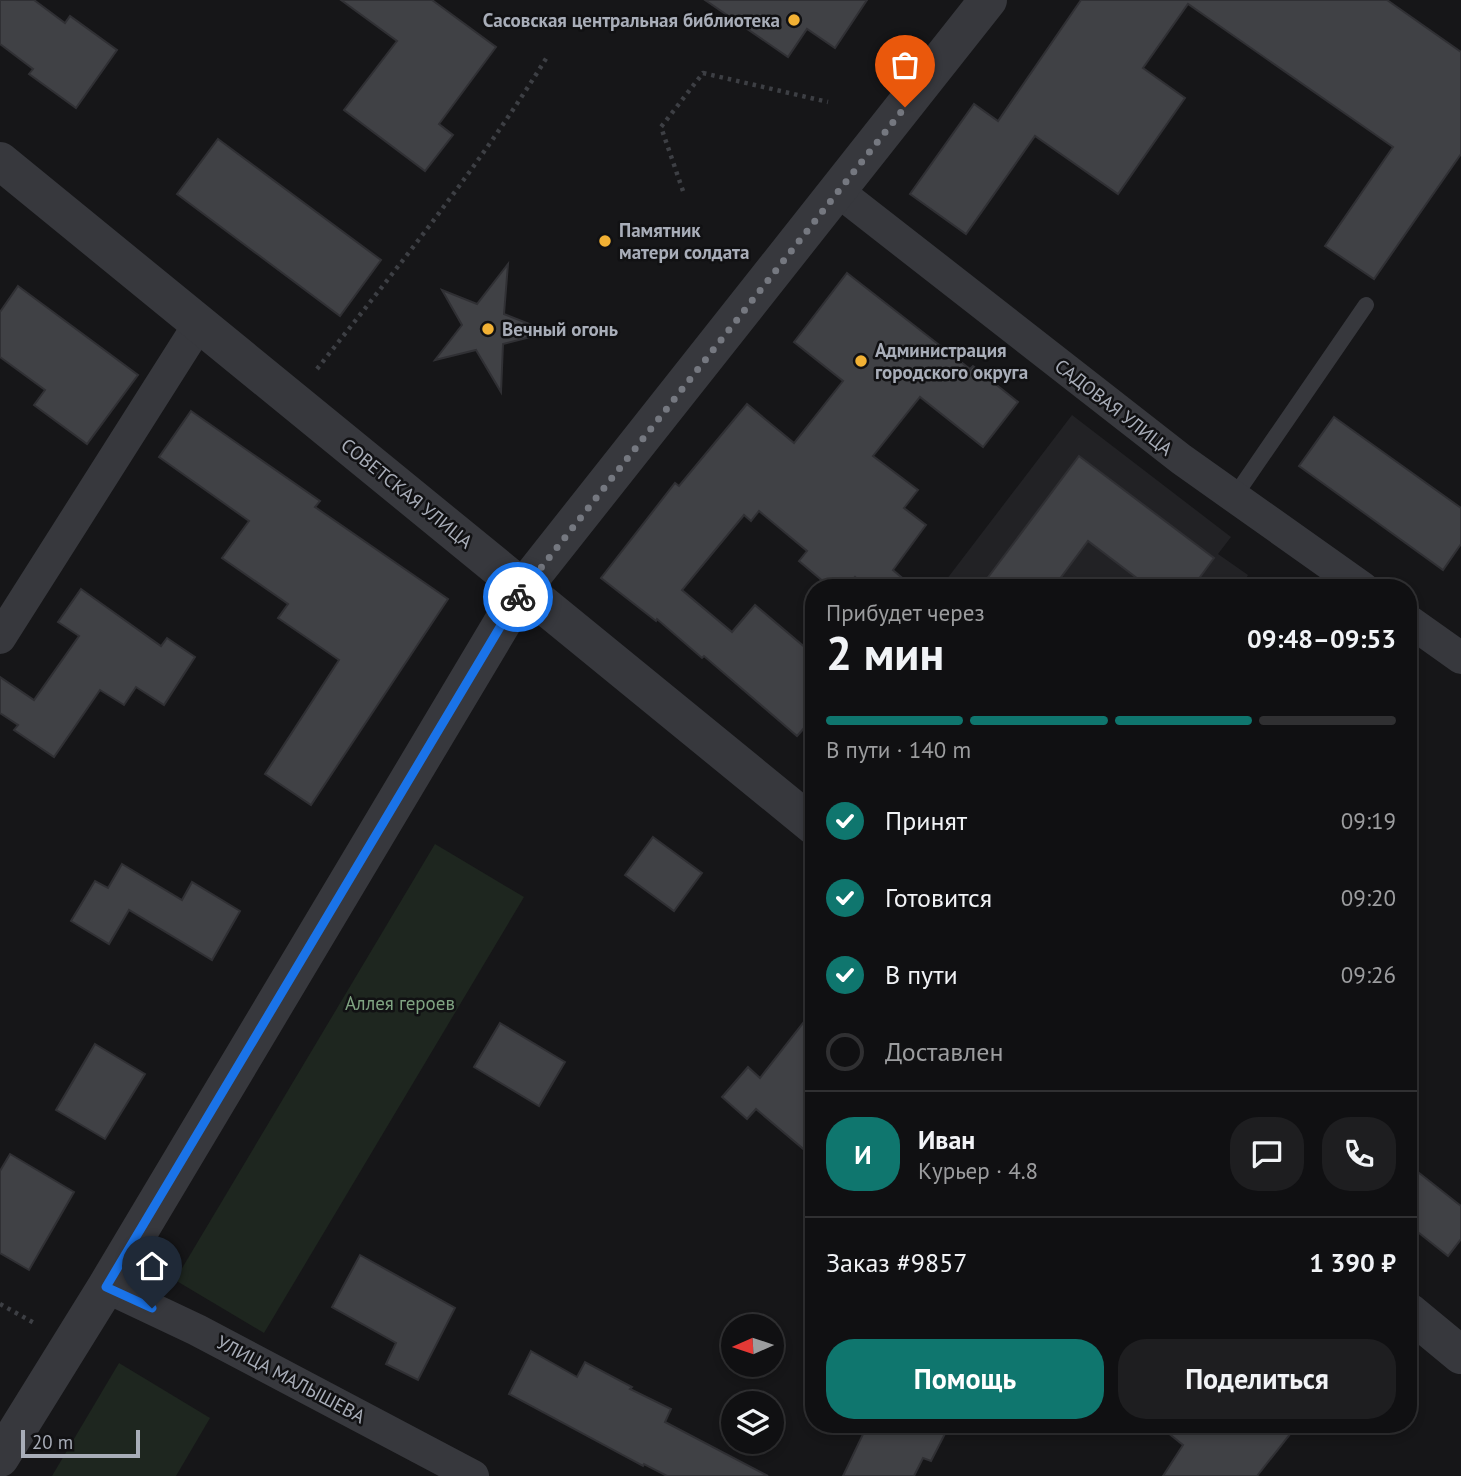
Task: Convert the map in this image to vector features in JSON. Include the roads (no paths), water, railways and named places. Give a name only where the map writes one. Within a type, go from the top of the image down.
[{"type":"street","points":[[0,1458],[106,1287],[523,588],[839,192],[988,0]]},
{"type":"street","name":"СОВЕТСКАЯ УЛИЦА","points":[[0,161],[805,819]]},
{"type":"street","name":"САДОВАЯ УЛИЦА","points":[[839,192],[1181,459],[1350,579]]},
{"type":"street","points":[[0,638],[199,324]]},
{"type":"street","points":[[1417,627],[1461,658]]},
{"type":"street","name":"УЛИЦА МАЛЫШЕВА","points":[[106,1287],[197,1330],[473,1476]]},
{"type":"street","points":[[1417,1319],[1461,1355]]},
{"type":"lane","points":[[1234,497],[1366,306]]},
{"type":"place","name":"Сасовская центральная библиотека","points":[[794,20]]},
{"type":"place","name":"Памятник матери солдата","points":[[605,241]]},
{"type":"place","name":"Вечный огонь","points":[[488,329]]},
{"type":"place","name":"Администрация городского округа","points":[[861,361]]},
{"type":"park label","name":"Аллея героев","points":[[400,1003]]}]
